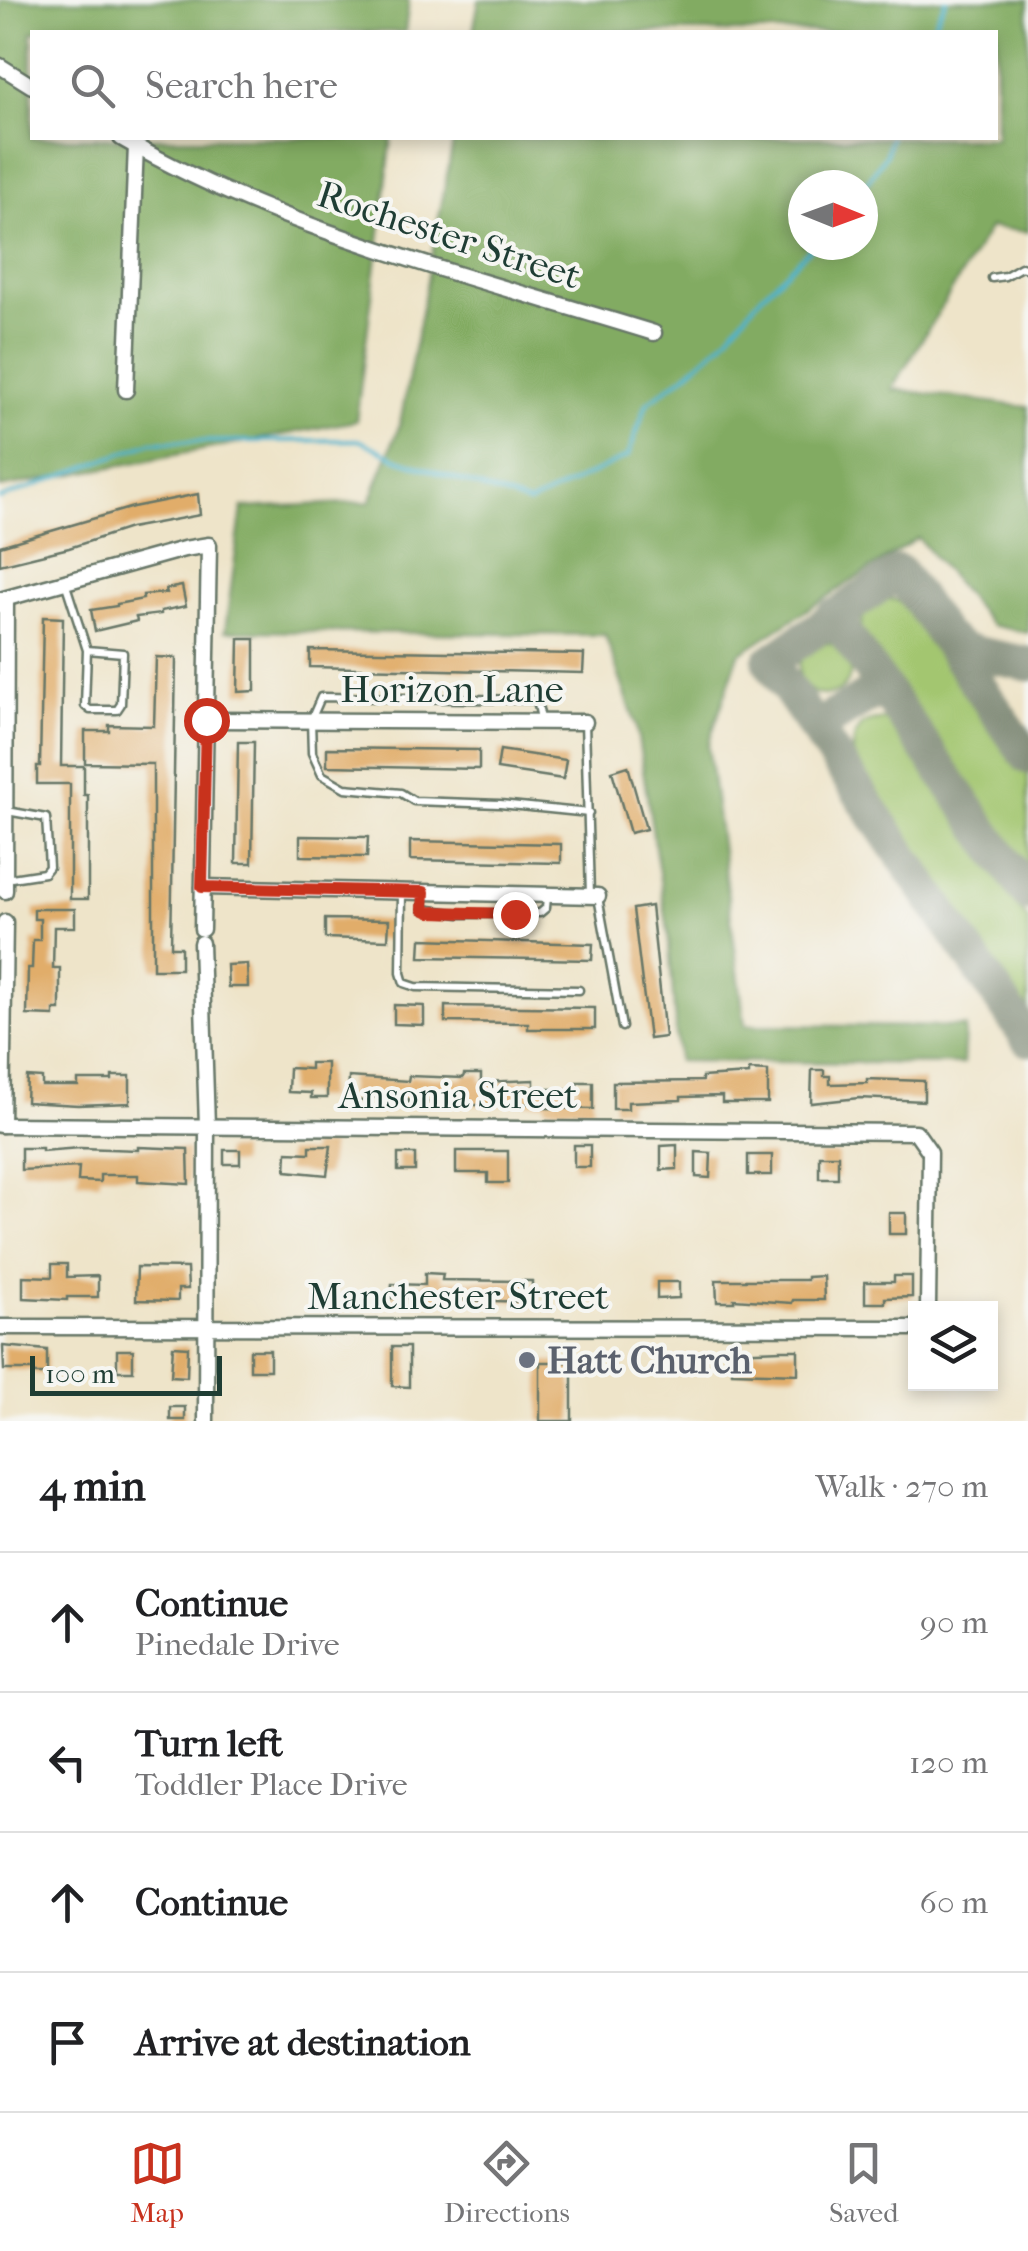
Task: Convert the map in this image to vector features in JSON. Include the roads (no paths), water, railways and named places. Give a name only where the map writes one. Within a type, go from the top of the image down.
[{"type":"street","points":[[0,66],[30,85]]},
{"type":"street","name":"Rochester Street","points":[[125,140],[269,211],[654,333]]},
{"type":"street","points":[[126,390],[136,146]]},
{"type":"street","points":[[4,878],[3,599],[209,546],[202,887],[206,1421]]},
{"type":"street","name":"Horizon Lane","points":[[206,720],[585,722]]},
{"type":"street","points":[[202,887],[594,896]]},
{"type":"street","points":[[1,1125],[4,922]]},
{"type":"street","name":"Ansonia Street","points":[[1,1125],[916,1132],[930,1152],[928,1301]]},
{"type":"street","name":"Manchester Street","points":[[0,1326],[908,1328]]},
{"type":"lane","points":[[992,278],[1021,267],[1028,269]]},
{"type":"lane","points":[[64,581],[87,650],[86,708],[117,710],[122,704],[123,653],[87,650]]},
{"type":"lane","points":[[541,722],[538,700],[321,697],[311,720],[312,753],[322,775],[344,788],[401,793],[414,801],[589,813]]},
{"type":"lane","name":"Horizon Lane","points":[[585,722],[594,896],[622,1028]]},
{"type":"lane","points":[[4,878],[44,874],[49,868],[46,818],[6,811]]},
{"type":"lane","points":[[402,892],[404,982],[416,987],[579,990]]},
{"type":"waterway","points":[[931,30],[946,0]]},
{"type":"waterway","points":[[875,170],[890,140]]},
{"type":"waterway","points":[[0,499],[152,442],[359,440],[398,459],[529,504],[628,456],[647,403],[723,342],[761,296],[798,260]]},
{"type":"place","name":"Hatt Church","points":[[527,1360]]}]
